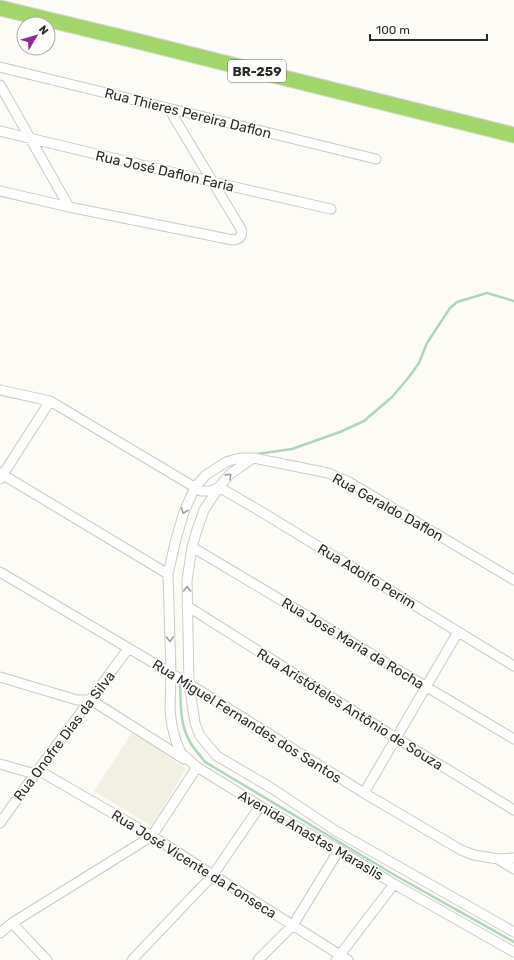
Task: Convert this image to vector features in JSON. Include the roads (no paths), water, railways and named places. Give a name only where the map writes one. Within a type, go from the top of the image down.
[{"type":"highway","name":"BR-259","points":[[0,8],[514,135]]},
{"type":"street","name":"Rua Thieres Pereira Daflon","points":[[0,67],[376,159]]},
{"type":"street","points":[[0,85],[69,207]]},
{"type":"street","points":[[0,191],[69,207],[236,240],[241,236],[241,229],[169,109]]},
{"type":"street","name":"Rua José Daflon Faria","points":[[0,131],[331,209]]},
{"type":"street","points":[[0,390],[50,401],[201,491],[212,491],[219,487]]},
{"type":"street","points":[[50,401],[1,476],[168,574]]},
{"type":"street","name":"Rua Geraldo Daflon","points":[[195,487],[206,475],[226,462],[243,458],[253,458],[328,473],[349,482],[514,580]]},
{"type":"street","name":"Avenida Anastas Maraslis","points":[[253,458],[230,474],[219,487],[204,510],[192,547],[187,580],[189,684],[195,723],[200,736],[217,756],[273,789],[336,830],[514,932]]},
{"type":"street","name":"Avenida Anastas Maraslis","points":[[195,487],[184,512],[168,574],[171,674],[170,710],[176,742],[181,753],[197,767],[260,806],[339,850],[394,884],[514,952]]},
{"type":"street","name":"Rua Adolfo Perim","points":[[219,487],[514,666]]},
{"type":"street","name":"Rua José Maria da Rocha","points":[[192,547],[514,739]]},
{"type":"street","name":"Rua Miguel Fernandes dos Santos","points":[[0,572],[189,684],[364,793],[461,850],[474,855],[498,859]]},
{"type":"street","name":"Rua Aristóteles Antônio de Souza","points":[[187,606],[396,738],[514,810]]},
{"type":"street","points":[[364,793],[458,632]]},
{"type":"street","name":"Rua Onofre Dias da Silva","points":[[0,823],[36,772],[128,649]]},
{"type":"street","points":[[0,677],[77,700],[91,700],[197,767],[152,836],[12,923],[0,933]]},
{"type":"street","name":"Rua José Vicente da Fonseca","points":[[0,764],[36,772],[152,836],[293,925],[342,958]]},
{"type":"street","points":[[132,960],[213,875],[260,806]]},
{"type":"street","points":[[258,960],[293,925],[339,850]]},
{"type":"street","points":[[498,859],[514,858]]},
{"type":"street","points":[[498,859],[514,869]]},
{"type":"street","points":[[342,958],[394,884]]},
{"type":"street","points":[[12,923],[47,960]]},
{"type":"waterway","points":[[257,454],[292,449],[340,432],[364,421],[392,397],[409,377],[419,363],[427,343],[450,308],[457,302],[487,293],[514,301]]},
{"type":"waterway","points":[[180,681],[181,712],[186,735],[205,762],[398,877],[514,942]]}]
